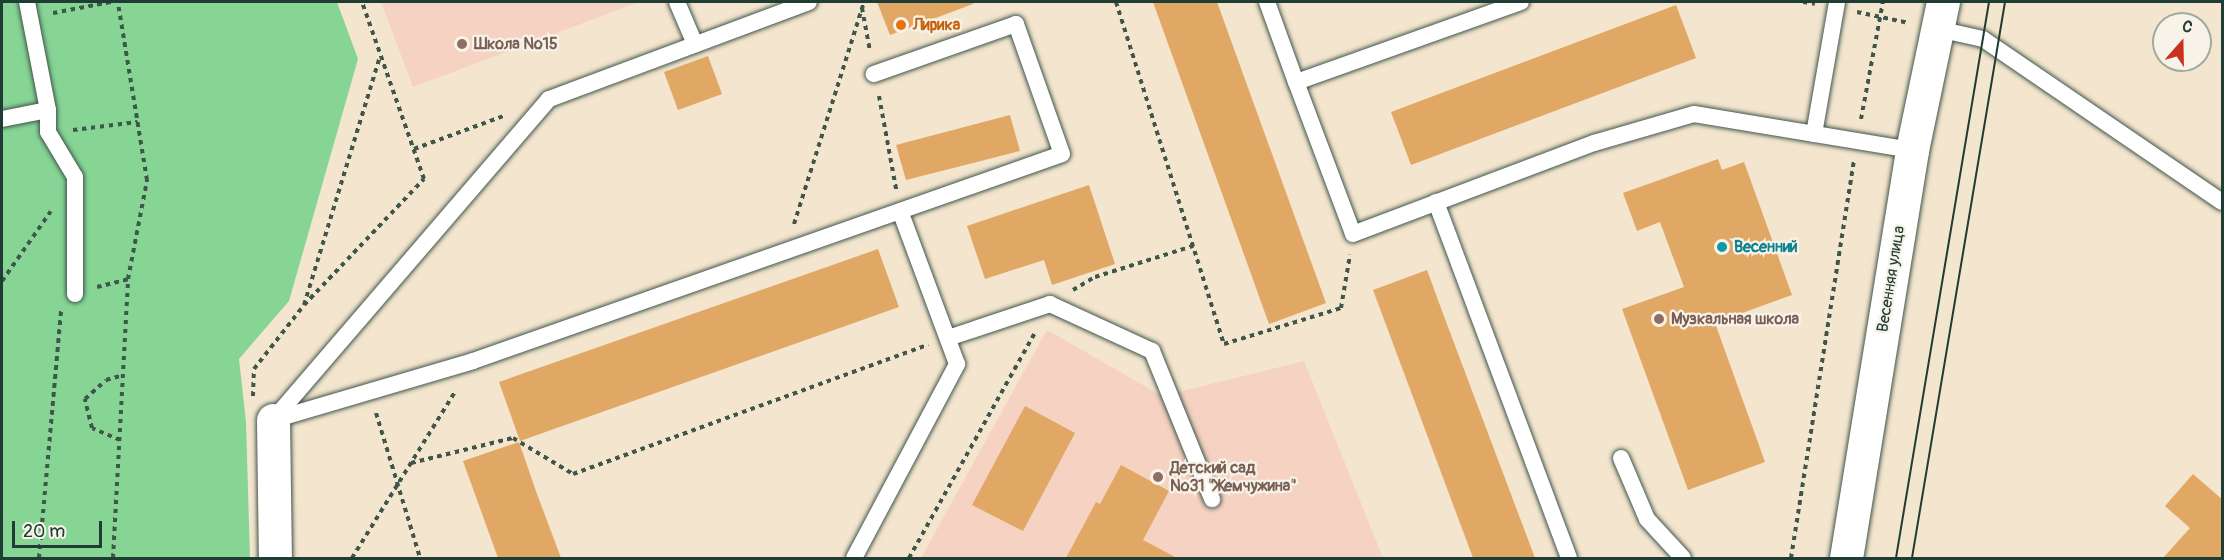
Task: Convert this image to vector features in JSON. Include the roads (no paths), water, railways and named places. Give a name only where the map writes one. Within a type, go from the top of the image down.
[{"type":"main road","name":"Весенняя улица","points":[[1846,558],[1912,150],[1941,15]]},
{"type":"main road","points":[[262,410],[275,558]]},
{"type":"lane","points":[[27,2],[48,110],[48,132],[75,177],[75,294]]},
{"type":"lane","points":[[676,2],[695,44]]},
{"type":"lane","points":[[262,410],[549,99],[809,2]]},
{"type":"lane","points":[[1267,2],[1353,234],[1594,143],[1694,114],[1912,150]]},
{"type":"lane","points":[[1296,82],[1521,2]]},
{"type":"lane","points":[[1814,134],[1837,2]]},
{"type":"lane","points":[[1941,15],[1983,39],[2223,202]]},
{"type":"lane","points":[[262,410],[369,392],[473,361],[1062,154],[1016,24],[874,74]]},
{"type":"lane","points":[[2,119],[48,110]]},
{"type":"lane","points":[[1436,202],[1569,558]]},
{"type":"lane","points":[[854,558],[957,364],[900,211]]},
{"type":"lane","points":[[948,338],[1050,304],[1152,351],[1212,499]]},
{"type":"lane","points":[[1621,458],[1647,519],[1683,558]]},
{"type":"tram line","points":[[1896,558],[1989,2]]},
{"type":"tram line","points":[[1912,558],[2005,2]]},
{"type":"place","name":"Лирика","points":[[901,25]]},
{"type":"place","name":"Школа №15","points":[[462,44]]},
{"type":"place","name":"Весенний","points":[[1722,247]]},
{"type":"place","name":"Музкальная школа","points":[[1659,319]]},
{"type":"place","name":"Детский сад №31 \"Жемчужина\"","points":[[1158,477]]}]
